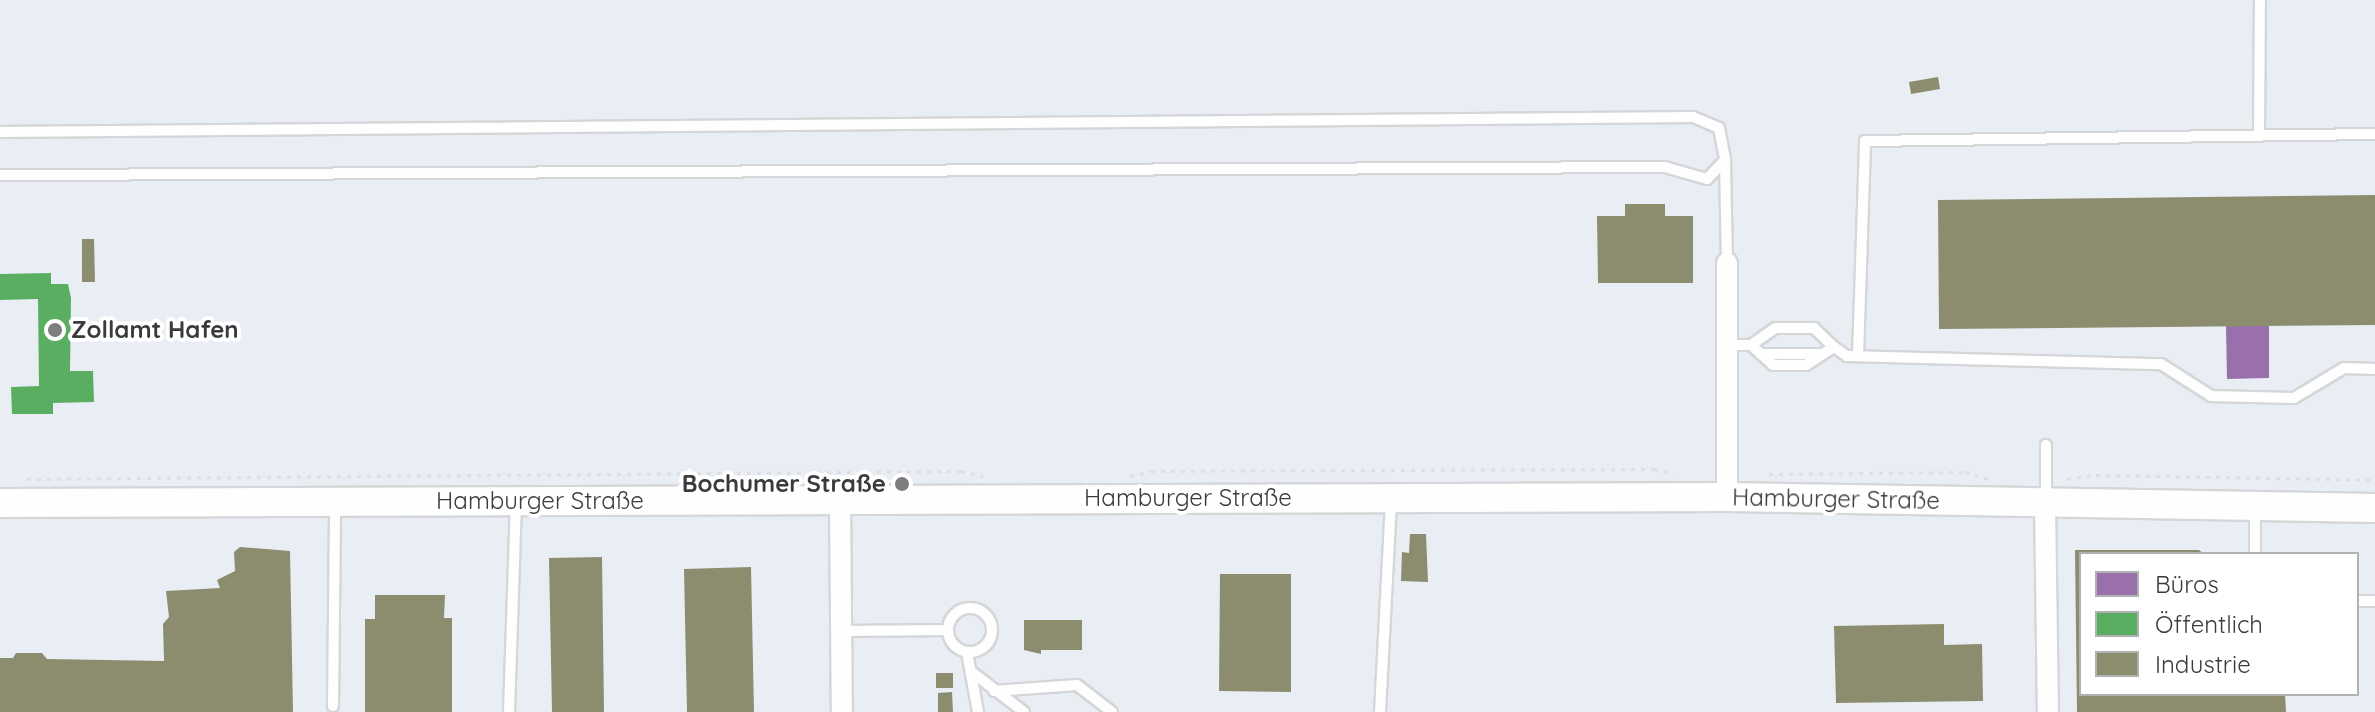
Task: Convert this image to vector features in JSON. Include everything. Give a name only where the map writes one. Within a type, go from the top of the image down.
[{"type":"street","points":[[1727,263],[1727,486]]},
{"type":"street","name":"Hamburger Straße","points":[[8,492],[335,502],[1391,498],[1727,486],[2046,490],[2255,506],[2375,508]]},
{"type":"street","points":[[2046,490],[2048,712]]},
{"type":"street","points":[[840,500],[842,712]]},
{"type":"lane","points":[[2259,135],[2260,0]]},
{"type":"lane","points":[[0,132],[1693,117],[1719,128],[1725,160],[1727,263]]},
{"type":"lane","points":[[1858,356],[1865,141],[2375,134]]},
{"type":"lane","points":[[0,175],[1665,167],[1707,179],[1725,160]]},
{"type":"lane","points":[[1729,345],[1751,345],[1775,328],[1814,328],[1834,347],[1858,356],[2161,364],[2211,396],[2294,398],[2344,368],[2375,369]]},
{"type":"lane","points":[[1751,345],[1773,365],[1806,365],[1834,347]]},
{"type":"lane","points":[[2046,445],[2046,490]]},
{"type":"lane","points":[[1380,712],[1391,498]]},
{"type":"lane","points":[[509,712],[516,501]]},
{"type":"lane","points":[[333,706],[335,502]]},
{"type":"lane","points":[[2255,506],[2255,552]]},
{"type":"lane","points":[[967,608],[986,616],[991,636],[978,651],[967,652],[957,649],[948,630],[950,620],[967,608]]},
{"type":"lane","points":[[842,631],[948,630]]},
{"type":"lane","points":[[967,652],[978,712]]},
{"type":"lane","points":[[973,673],[1024,712]]},
{"type":"lane","points":[[994,691],[1077,685],[1112,712]]},
{"type":"path","points":[[1129,476],[1151,471],[1623,469],[1685,474]]},
{"type":"path","points":[[8,492],[189,474],[945,471],[987,477]]},
{"type":"path","points":[[1727,486],[1923,471],[2003,479]]},
{"type":"path","points":[[2046,490],[2375,480]]},
{"type":"shaded area","points":[[0,0],[2375,0],[2375,712],[0,712]]},
{"type":"building: Büros","points":[[2226,326],[2269,326],[2269,378],[2227,379]]},
{"type":"building: Öffentlich","name":"Zollamt Hafen","points":[[51,273],[51,284],[68,284],[71,298],[70,371],[93,371],[94,402],[53,403],[53,414],[12,414],[11,387],[39,386],[38,299],[0,300],[0,274]]},
{"type":"building: Industrie","points":[[1938,77],[1940,89],[1911,94],[1909,82]]},
{"type":"building: Industrie","points":[[2375,195],[2375,325],[1939,329],[1938,200]]},
{"type":"building: Industrie","points":[[1625,204],[1665,204],[1665,216],[1693,216],[1693,283],[1598,283],[1597,216],[1625,216]]},
{"type":"building: Industrie","points":[[82,239],[94,239],[95,282],[82,282]]},
{"type":"building: Industrie","points":[[1410,534],[1426,534],[1428,582],[1401,581],[1402,552],[1409,553]]},
{"type":"building: Industrie","points":[[240,547],[290,551],[293,712],[0,712],[0,658],[13,658],[16,653],[42,653],[47,659],[164,661],[163,624],[169,617],[166,591],[220,588],[217,580],[235,571],[234,552]]},
{"type":"building: Industrie","points":[[2075,550],[2202,552],[2079,552],[2079,696],[2285,696],[2286,712],[2077,712]]},
{"type":"building: Industrie","points":[[602,557],[604,712],[552,712],[549,558]]},
{"type":"building: Industrie","points":[[751,567],[754,712],[687,712],[684,569]]},
{"type":"building: Industrie","points":[[1220,574],[1291,574],[1291,692],[1219,691]]},
{"type":"building: Industrie","points":[[375,595],[445,595],[444,618],[452,618],[452,712],[365,712],[365,619],[375,619]]},
{"type":"building: Industrie","points":[[1024,620],[1082,620],[1082,650],[1041,650],[1041,654],[1024,650]]},
{"type":"building: Industrie","points":[[1944,624],[1944,645],[1982,644],[1983,701],[1836,703],[1834,626]]},
{"type":"building: Industrie","points":[[936,673],[953,673],[953,688],[936,688]]},
{"type":"building: Industrie","points":[[952,692],[953,712],[938,712],[938,693]]},
{"type":"place","name":"Zollamt Hafen","points":[[55,330]]},
{"type":"place","name":"Bochumer Straße","points":[[902,484]]}]
